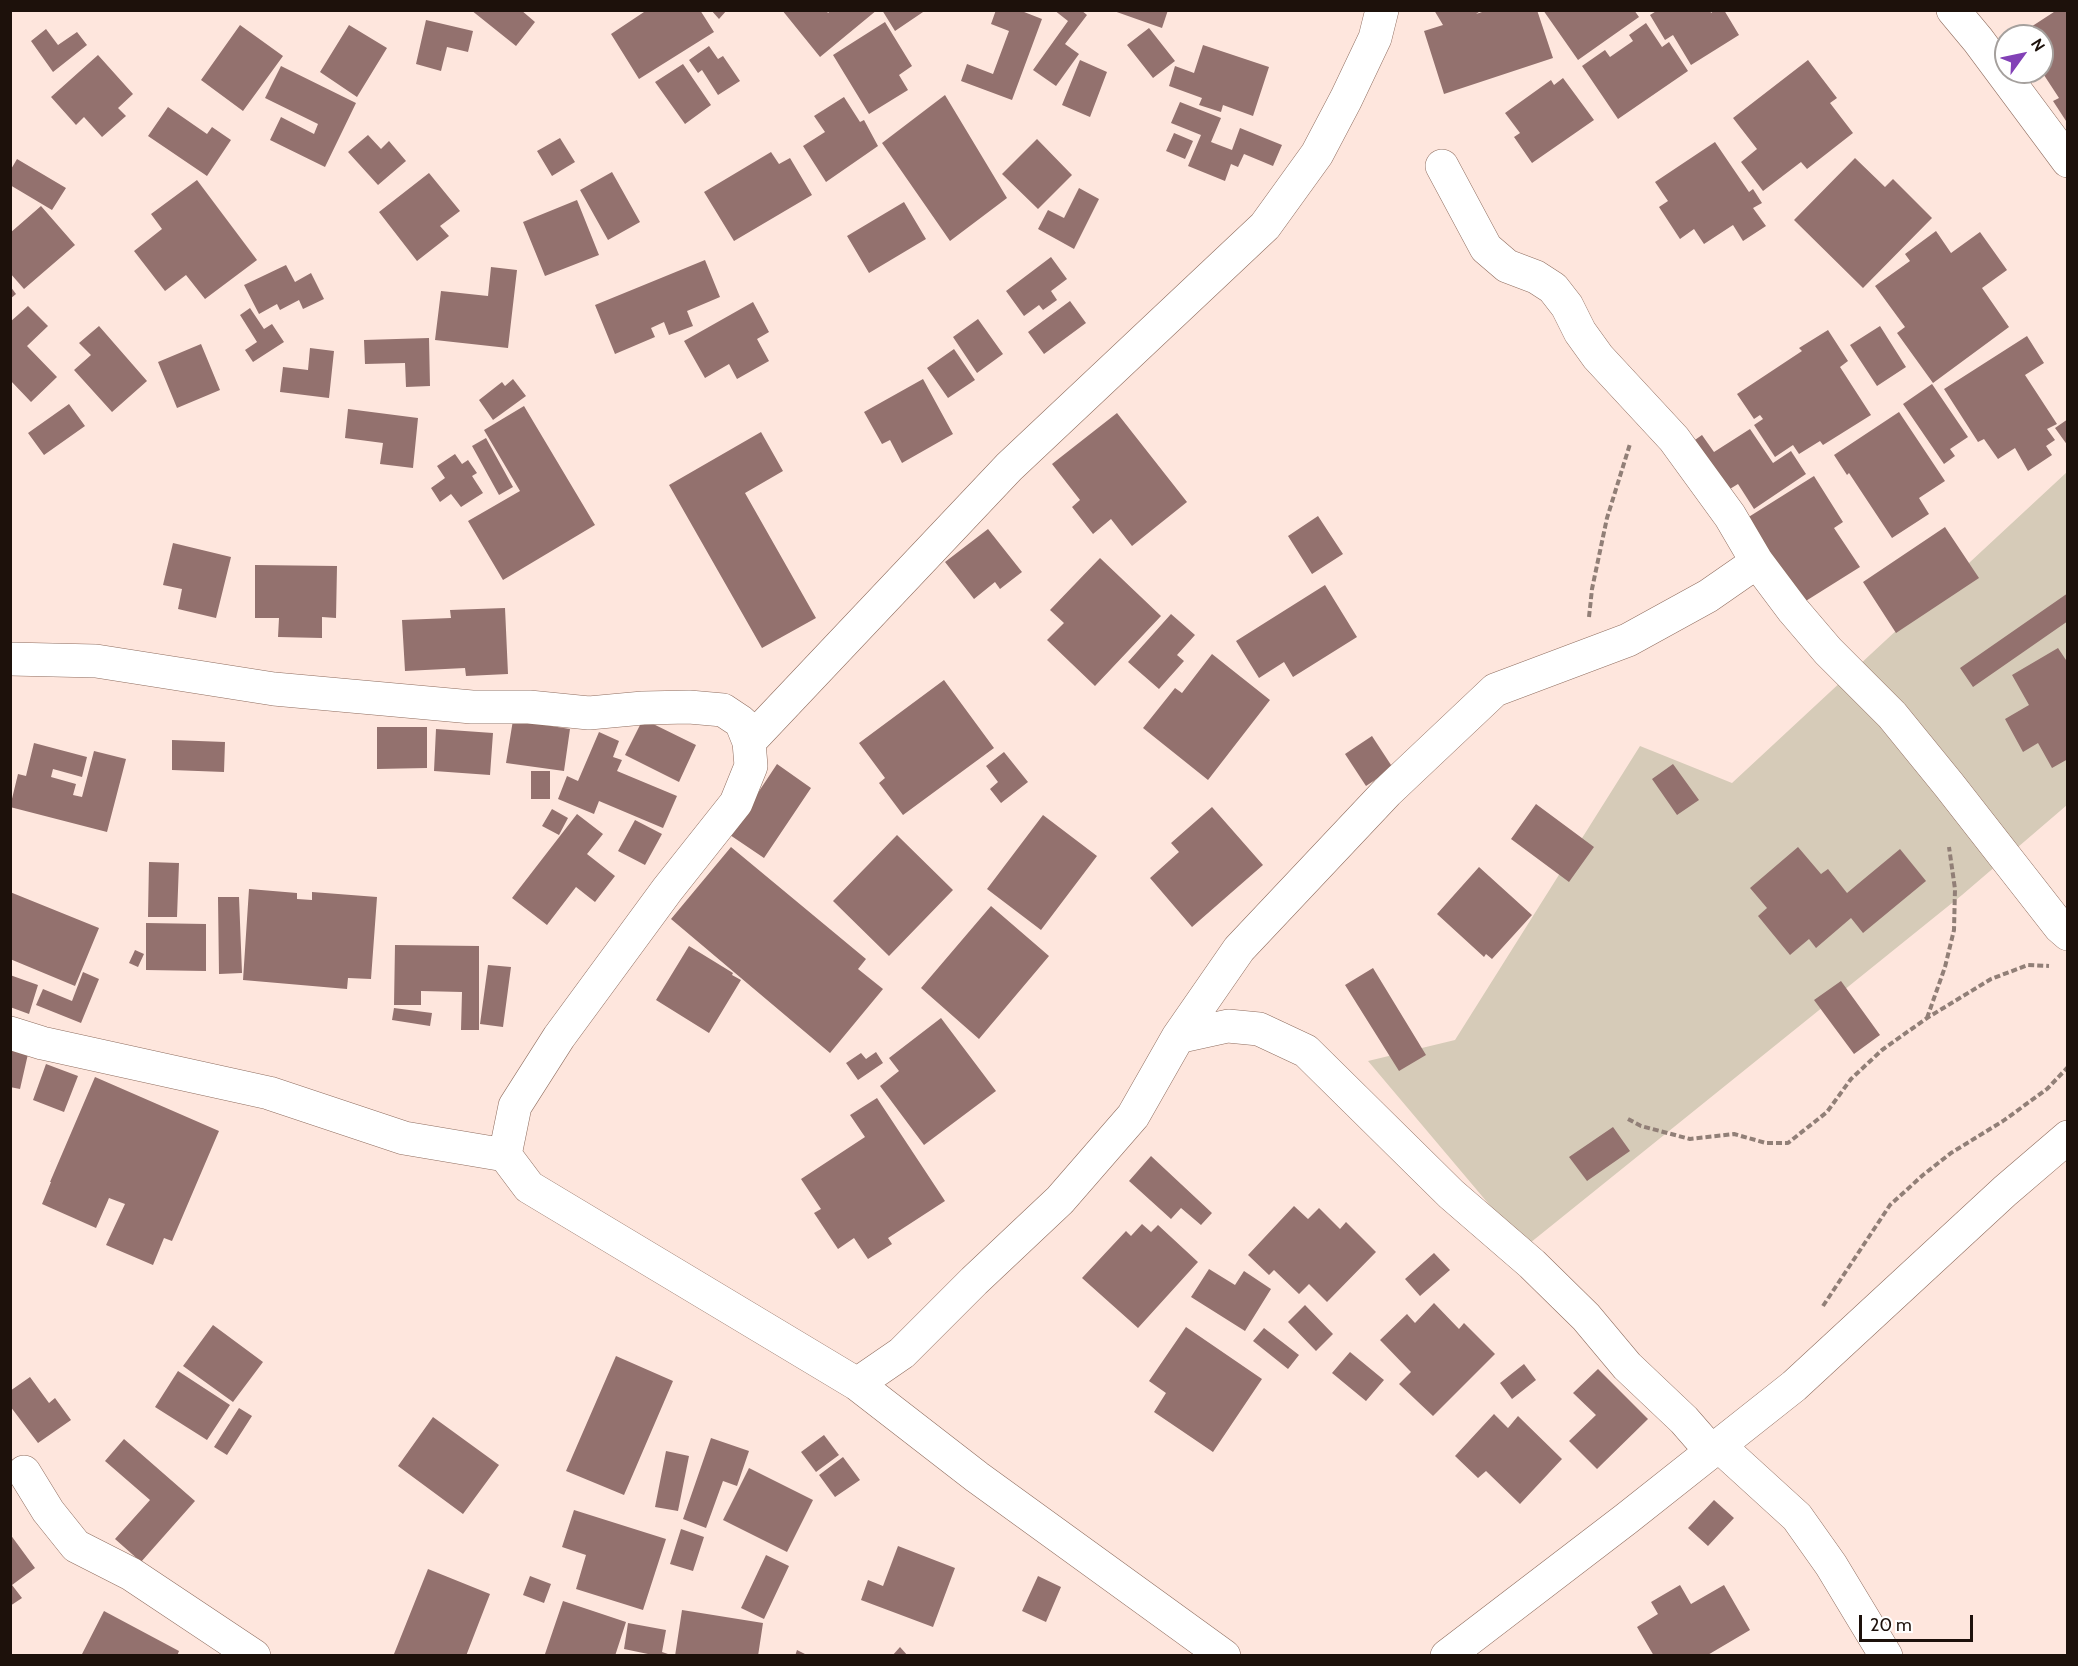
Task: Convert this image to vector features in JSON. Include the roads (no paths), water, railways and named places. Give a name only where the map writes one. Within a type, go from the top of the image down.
[{"type":"street","points":[[749,742],[1009,467],[1265,226],[1317,154],[1375,38],[1382,10]]},
{"type":"street","points":[[1953,10],[2067,160]]},
{"type":"street","points":[[1442,166],[1486,248],[1507,266],[1536,277],[1553,288],[1567,306],[1580,332],[1598,357],[1674,439],[1730,516],[1757,562],[1793,610],[1828,651],[1892,715],[2067,934]]},
{"type":"street","points":[[857,1384],[902,1353],[1060,1200],[1133,1116],[1178,1037],[1239,949],[1387,792],[1495,690],[1628,640],[1708,596],[1757,562]]},
{"type":"street","points":[[10,659],[96,661],[274,689],[472,707],[529,707],[589,713],[689,707],[723,710],[741,722],[749,742],[752,766],[735,803],[667,890],[559,1037],[515,1106],[505,1155]]},
{"type":"street","points":[[1178,1037],[1228,1026],[1259,1029],[1306,1051],[1451,1194],[1532,1264],[1586,1317],[1627,1366],[1715,1448],[1797,1517],[1831,1565],[1886,1656]]},
{"type":"street","points":[[10,1033],[42,1043],[269,1093],[404,1138],[505,1155],[529,1187],[857,1384],[977,1477],[1224,1656]]},
{"type":"street","points":[[1447,1656],[1794,1386],[2005,1191],[2067,1137]]},
{"type":"street","points":[[24,1472],[48,1511],[76,1546],[131,1574],[254,1656]]}]
